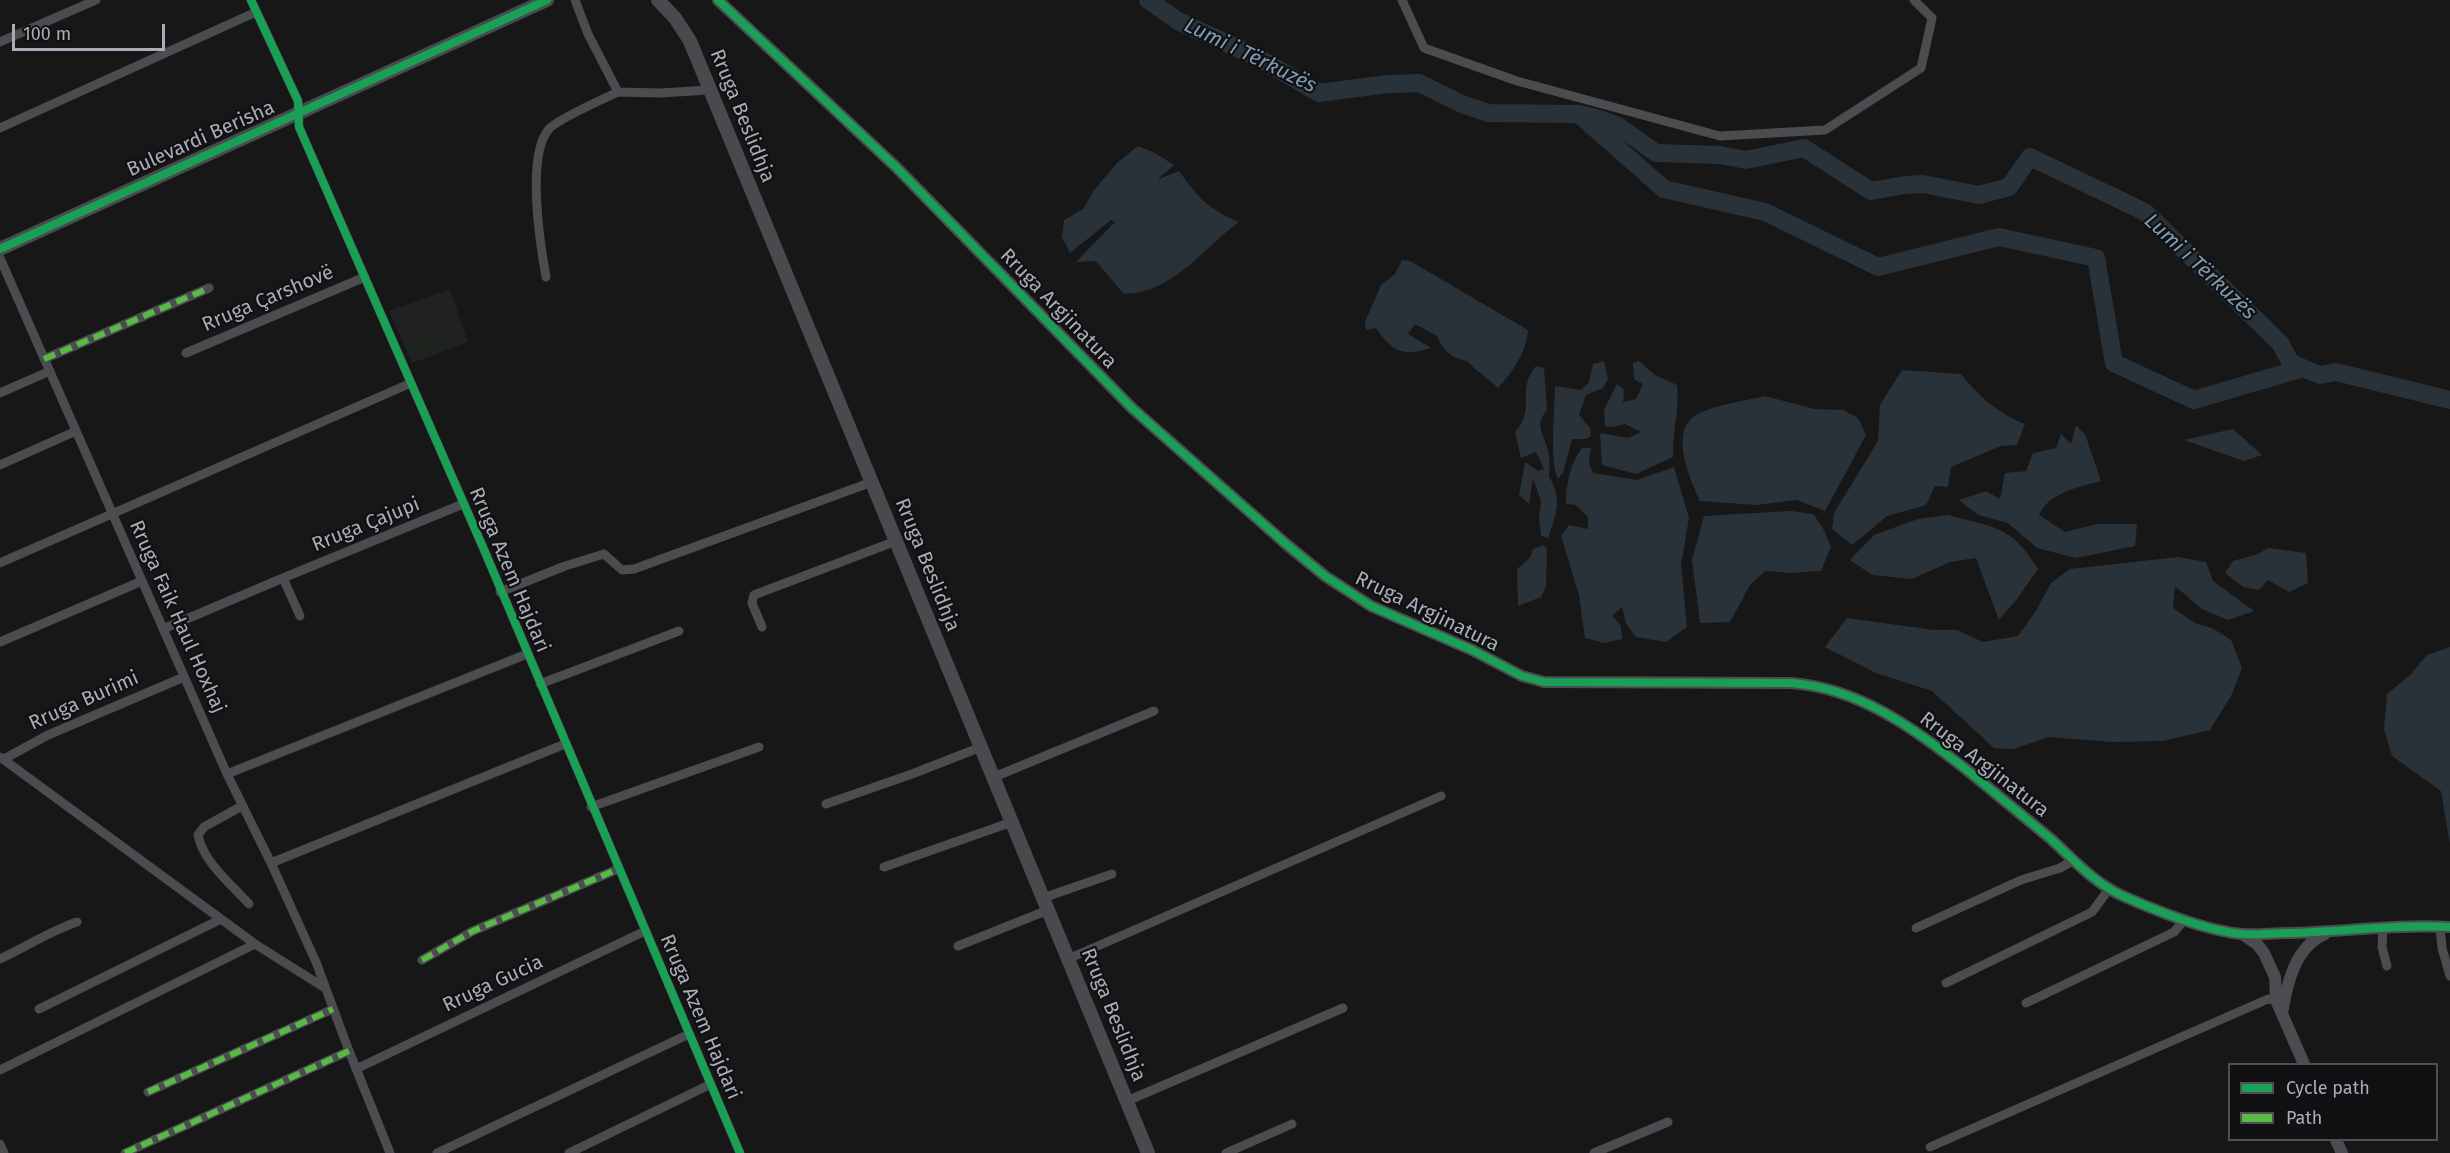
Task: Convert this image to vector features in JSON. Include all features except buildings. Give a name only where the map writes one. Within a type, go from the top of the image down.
[{"type":"main road","name":"Bulevardi Berisha","points":[[0,249],[548,0]]},
{"type":"main road","name":"Rruga Beslidhja","points":[[658,0],[684,30],[710,90],[1148,1153]]},
{"type":"street","points":[[0,42],[96,0]]},
{"type":"street","name":"Rruga Azem Hajdari","points":[[251,0],[298,101],[299,128],[411,383],[740,1153]]},
{"type":"street","points":[[575,0],[588,34],[618,92]]},
{"type":"street","name":"Rruga Argjinatura","points":[[717,0],[896,166],[1132,408],[1286,544],[1355,597],[1463,645],[1506,669],[1544,682],[1791,683],[1836,691],[1902,721],[1989,788],[2052,841],[2072,861],[2109,889],[2185,919],[2242,934]]},
{"type":"street","points":[[1402,0],[1424,48],[1517,81],[1720,136],[1825,130],[1921,68],[1932,18],[1914,0]]},
{"type":"street","points":[[0,128],[256,12]]},
{"type":"street","points":[[546,277],[537,186],[537,158],[540,145],[552,127],[618,92],[660,93],[710,90]]},
{"type":"street","name":"Rruga Faik Haul Hoxhaj","points":[[0,258],[227,774],[271,863],[325,988],[390,1153]]},
{"type":"street","name":"Rruga Çarshovë","points":[[186,353],[365,277]]},
{"type":"street","points":[[45,359],[209,288]]},
{"type":"street","points":[[0,393],[50,371]]},
{"type":"street","points":[[0,563],[411,383]]},
{"type":"street","points":[[0,465],[76,431]]},
{"type":"street","points":[[500,592],[565,566],[604,554],[622,570],[634,569],[872,482]]},
{"type":"street","name":"Rruga Çajupi","points":[[163,629],[463,504]]},
{"type":"street","points":[[762,627],[752,603],[754,596],[896,541]]},
{"type":"street","points":[[283,578],[300,616]]},
{"type":"street","points":[[0,642],[142,580]]},
{"type":"street","points":[[540,684],[679,631]]},
{"type":"street","points":[[227,774],[527,654]]},
{"type":"street","name":"Rruga Burimi","points":[[2,758],[48,735],[184,677]]},
{"type":"street","points":[[994,777],[1154,711]]},
{"type":"street","points":[[271,863],[565,744]]},
{"type":"street","points":[[591,807],[759,747]]},
{"type":"street","points":[[826,804],[981,747]]},
{"type":"street","points":[[2,758],[255,944],[325,988]]},
{"type":"street","points":[[1068,959],[1442,796]]},
{"type":"street","points":[[242,806],[204,827],[198,835],[202,849],[249,904]]},
{"type":"street","points":[[884,867],[1012,822]]},
{"type":"street","points":[[1916,928],[2021,880],[2072,861]]},
{"type":"street","points":[[422,960],[473,931],[618,869]]},
{"type":"street","points":[[958,946],[1112,874]]},
{"type":"street","points":[[1946,983],[2092,912],[2109,889]]},
{"type":"street","points":[[39,1009],[221,919]]},
{"type":"street","points":[[2026,1003],[2174,932],[2185,919]]},
{"type":"street","points":[[0,959],[32,945],[57,929],[77,922]]},
{"type":"street","points":[[2242,934],[2329,932],[2383,927],[2445,927],[2442,948],[2450,976]]},
{"type":"street","points":[[2383,927],[2382,947],[2387,966]]},
{"type":"street","name":"Rruga Gucia","points":[[356,1069],[645,931]]},
{"type":"street","points":[[2266,959],[2280,970],[2292,968],[2316,938],[2329,932]]},
{"type":"street","points":[[2266,959],[2267,941],[2271,937],[2282,933],[2298,941],[2299,958],[2286,990],[2282,1013]]},
{"type":"street","points":[[2242,934],[2257,944],[2275,977],[2276,1000],[2303,1063]]},
{"type":"street","points":[[0,1070],[255,944]]},
{"type":"street","points":[[1930,1147],[2268,999],[2276,1000]]},
{"type":"street","points":[[1127,1101],[1343,1008]]},
{"type":"street","points":[[148,1092],[333,1009]]},
{"type":"street","points":[[437,1153],[689,1034]]},
{"type":"street","points":[[125,1153],[349,1051]]},
{"type":"street","points":[[569,1153],[711,1084]]},
{"type":"street","points":[[1594,1153],[1668,1122]]},
{"type":"street","points":[[1226,1153],[1292,1124]]},
{"type":"street","points":[[0,1144],[4,1153]]},
{"type":"shaded area","points":[[1138,146],[1174,165],[1157,180],[1179,171],[1204,202],[1239,222],[1172,278],[1141,292],[1124,294],[1096,261],[1076,262],[1115,222],[1111,220],[1070,253],[1062,237],[1064,220],[1083,209],[1095,189],[1117,163]]},
{"type":"shaded area","points":[[1402,260],[1410,261],[1528,330],[1525,346],[1518,361],[1498,388],[1467,361],[1448,353],[1437,336],[1415,324],[1408,334],[1431,348],[1406,352],[1388,343],[1376,328],[1366,330],[1365,322],[1381,285],[1395,274]]},
{"type":"shaded area","points":[[450,289],[468,342],[412,363],[389,311]]},
{"type":"shaded area","points":[[437,332],[443,348],[415,359],[409,343]]},
{"type":"shaded area","points":[[1604,361],[1608,379],[1603,388],[1586,395],[1579,415],[1590,428],[1591,436],[1586,439],[1572,439],[1563,473],[1558,479],[1553,448],[1555,386],[1581,390],[1589,382],[1593,364]]},
{"type":"shaded area","points":[[1639,361],[1655,375],[1677,385],[1678,403],[1673,457],[1636,474],[1602,465],[1600,433],[1628,438],[1641,432],[1625,424],[1605,426],[1604,410],[1617,384],[1624,390],[1623,402],[1636,399],[1643,384],[1634,379],[1633,363]]},
{"type":"shaded area","points":[[1536,366],[1544,368],[1547,410],[1540,424],[1549,454],[1549,477],[1557,500],[1556,514],[1548,538],[1541,536],[1539,518],[1541,501],[1533,478],[1529,504],[1519,495],[1525,462],[1538,471],[1544,469],[1536,452],[1521,458],[1515,432],[1525,415],[1527,383]]},
{"type":"shaded area","points":[[1902,370],[1961,374],[1990,404],[2025,424],[2017,445],[2001,446],[1951,467],[1948,487],[1935,486],[1926,505],[1887,516],[1852,545],[1832,529],[1834,513],[1878,441],[1880,405]]},
{"type":"shaded area","points":[[1765,396],[1814,409],[1843,410],[1858,418],[1866,435],[1825,511],[1797,500],[1756,505],[1700,501],[1684,458],[1683,435],[1686,425],[1693,417],[1707,410]]},
{"type":"shaded area","points":[[2076,425],[2085,434],[2101,481],[2057,496],[2043,507],[2039,515],[2065,532],[2097,524],[2137,524],[2135,546],[2076,558],[2037,548],[2008,523],[1978,515],[1959,500],[1986,491],[2000,499],[2005,473],[2026,471],[2033,453],[2056,448],[2061,434],[2071,444]]},
{"type":"shaded area","points":[[2233,429],[2262,455],[2244,461],[2184,440]]},
{"type":"shaded area","points":[[1582,448],[1591,448],[1589,463],[1593,473],[1637,480],[1674,467],[1689,518],[1681,565],[1687,627],[1666,642],[1636,637],[1626,623],[1622,607],[1612,616],[1621,626],[1622,639],[1605,643],[1585,638],[1579,595],[1561,536],[1569,525],[1588,529],[1588,517],[1576,505],[1566,504],[1570,474],[1574,461]]},
{"type":"shaded area","points":[[1791,511],[1813,514],[1822,526],[1831,547],[1821,571],[1790,573],[1765,571],[1750,585],[1730,622],[1700,623],[1692,560],[1704,516]]},
{"type":"shaded area","points":[[1948,515],[1990,526],[2010,536],[2038,569],[1999,620],[1976,558],[1950,562],[1912,579],[1872,575],[1850,560],[1874,535],[1918,519]]},
{"type":"shaded area","points":[[1543,545],[1547,549],[1546,586],[1541,597],[1518,606],[1517,569],[1530,558],[1533,549]]},
{"type":"shaded area","points":[[2268,548],[2306,553],[2308,583],[2289,592],[2268,580],[2259,590],[2243,587],[2225,573],[2233,561],[2258,554]]},
{"type":"shaded area","points":[[2178,557],[2206,562],[2213,581],[2254,611],[2228,620],[2202,609],[2175,586],[2173,608],[2195,623],[2212,628],[2231,640],[2242,668],[2231,696],[2210,730],[2163,741],[2113,742],[2048,737],[2014,749],[1994,748],[1932,691],[1876,673],[1825,647],[1847,618],[1934,630],[1957,630],[1983,642],[2018,636],[2036,611],[2051,583],[2070,569]]},
{"type":"shaded area","points":[[2450,647],[2450,845],[2441,791],[2392,756],[2384,729],[2387,694],[2410,675],[2427,655]]},
{"type":"waterway","name":"Lumi i Tërkuzës","points":[[1148,0],[1178,21],[1257,57],[1319,93],[1388,84],[1419,83],[1462,104],[1488,113],[1579,114],[1599,119],[1618,126],[1656,153],[1720,155],[1746,160],[1804,148],[1871,191],[1923,184],[1979,195],[2009,187],[2030,157],[2145,212],[2280,343],[2291,363],[2320,375],[2336,372],[2450,400]]},
{"type":"waterway","points":[[1582,117],[1664,189],[1765,212],[1878,267],[1999,237],[2096,258],[2114,363],[2194,400],[2303,368]]},
{"type":"marked path","points":[[44,359],[209,288]]},
{"type":"marked path","points":[[422,960],[473,931],[618,869]]},
{"type":"marked path","points":[[148,1092],[333,1009]]},
{"type":"marked path","points":[[125,1153],[349,1051]]},
{"type":"cycle path","points":[[251,0],[298,101],[299,127],[485,552],[740,1153]]},
{"type":"cycle path","points":[[0,249],[547,0]]},
{"type":"cycle path","points":[[718,0],[896,167],[1132,408],[1286,544],[1325,576],[1371,606],[1472,650],[1522,676],[1544,682],[1791,683],[1816,686],[1840,693],[1885,713],[1927,740],[2051,839],[2104,886],[2198,925],[2247,934],[2450,927]]}]
